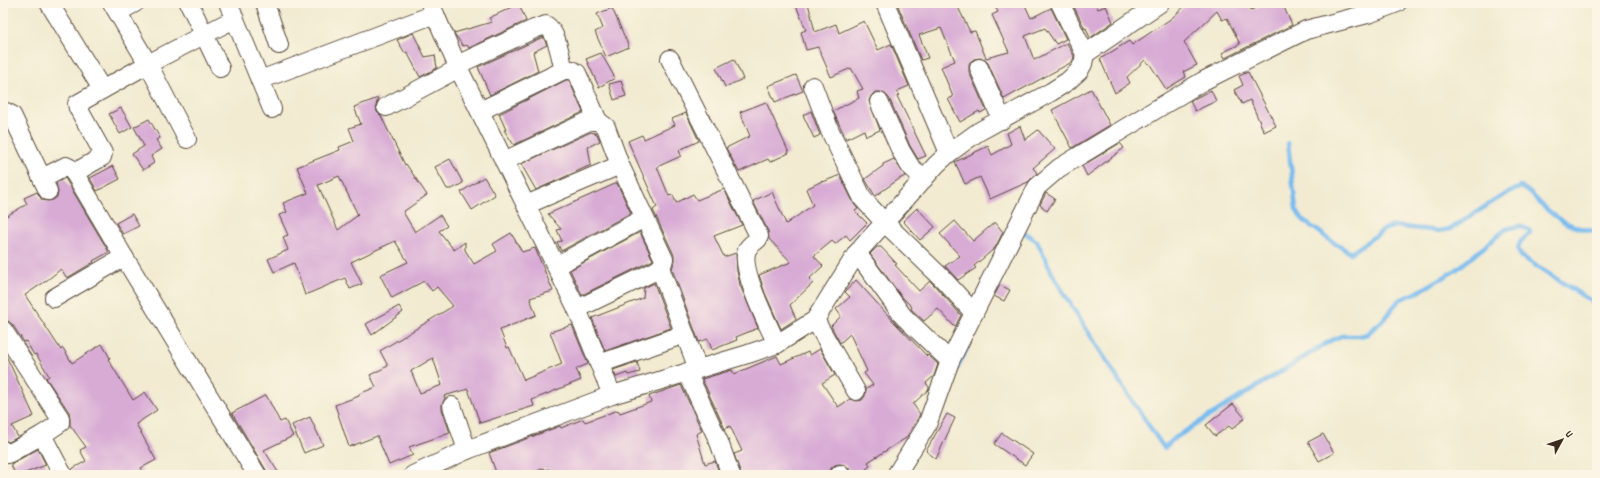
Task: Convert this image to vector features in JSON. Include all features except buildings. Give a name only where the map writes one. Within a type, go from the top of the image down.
[{"type":"street","points":[[48,3],[102,89]]},
{"type":"street","points":[[136,3],[115,8],[148,64],[188,139]]},
{"type":"street","points":[[189,3],[220,68]]},
{"type":"street","points":[[265,3],[279,45]]},
{"type":"street","points":[[885,3],[949,152]]},
{"type":"street","points":[[413,475],[467,450],[612,395],[777,344],[815,320],[857,253],[949,152],[978,132],[1045,96],[1068,81],[1080,70],[1085,54],[1060,3]]},
{"type":"street","points":[[1085,54],[1160,3]]},
{"type":"street","points":[[896,475],[927,426],[950,361],[1037,187],[1059,168],[1203,81],[1306,30],[1371,13],[1397,3]]},
{"type":"street","points":[[260,80],[433,8],[458,67],[577,309],[612,395]]},
{"type":"street","points":[[74,173],[102,157],[103,153],[77,104],[204,33],[232,12],[272,109]]},
{"type":"street","points":[[386,107],[458,67],[534,29],[546,25],[550,28],[556,42],[564,70]]},
{"type":"street","points":[[670,59],[759,236],[758,239],[748,246],[744,259],[748,277],[777,344]]},
{"type":"street","points":[[978,68],[1002,120]]},
{"type":"street","points":[[480,111],[564,70],[572,70],[577,73],[598,120],[606,127],[620,165],[664,260],[660,268],[577,309]]},
{"type":"street","points":[[813,86],[830,131],[863,199],[884,222],[942,278],[974,313]]},
{"type":"street","points":[[879,102],[901,151],[910,166],[924,179]]},
{"type":"street","points":[[3,112],[12,115],[45,185],[66,166],[72,169],[124,257],[258,475]]},
{"type":"street","points":[[504,161],[589,121],[598,120]]},
{"type":"street","points":[[526,205],[620,165]]},
{"type":"street","points":[[556,266],[644,218]]},
{"type":"street","points":[[857,253],[903,316],[950,361]]},
{"type":"street","points":[[54,298],[124,257]]},
{"type":"street","points":[[660,268],[685,334],[693,370],[731,475]]},
{"type":"street","points":[[815,320],[856,391]]},
{"type":"street","points":[[3,330],[60,418],[60,423],[42,436],[10,453],[7,454],[3,450]]},
{"type":"street","points":[[599,364],[685,334]]},
{"type":"street","points":[[452,406],[467,450]]},
{"type":"street","points":[[42,436],[63,475]]},
{"type":"waterway","points":[[1400,9],[1415,3]]},
{"type":"waterway","points":[[1288,143],[1296,209],[1298,213],[1307,223],[1351,253],[1385,229],[1395,226],[1439,231],[1450,229],[1502,196],[1521,187],[1531,193],[1550,212],[1562,220],[1575,227],[1597,231]]},
{"type":"waterway","points":[[1022,231],[1037,241],[1052,273],[1066,297],[1164,448],[1175,438],[1330,341],[1341,336],[1360,336],[1367,334],[1382,321],[1399,300],[1416,293],[1456,270],[1506,229],[1520,226],[1529,230],[1530,233],[1520,242],[1518,249],[1521,256],[1597,305]]},
{"type":"waterway","points":[[955,372],[967,348]]}]
